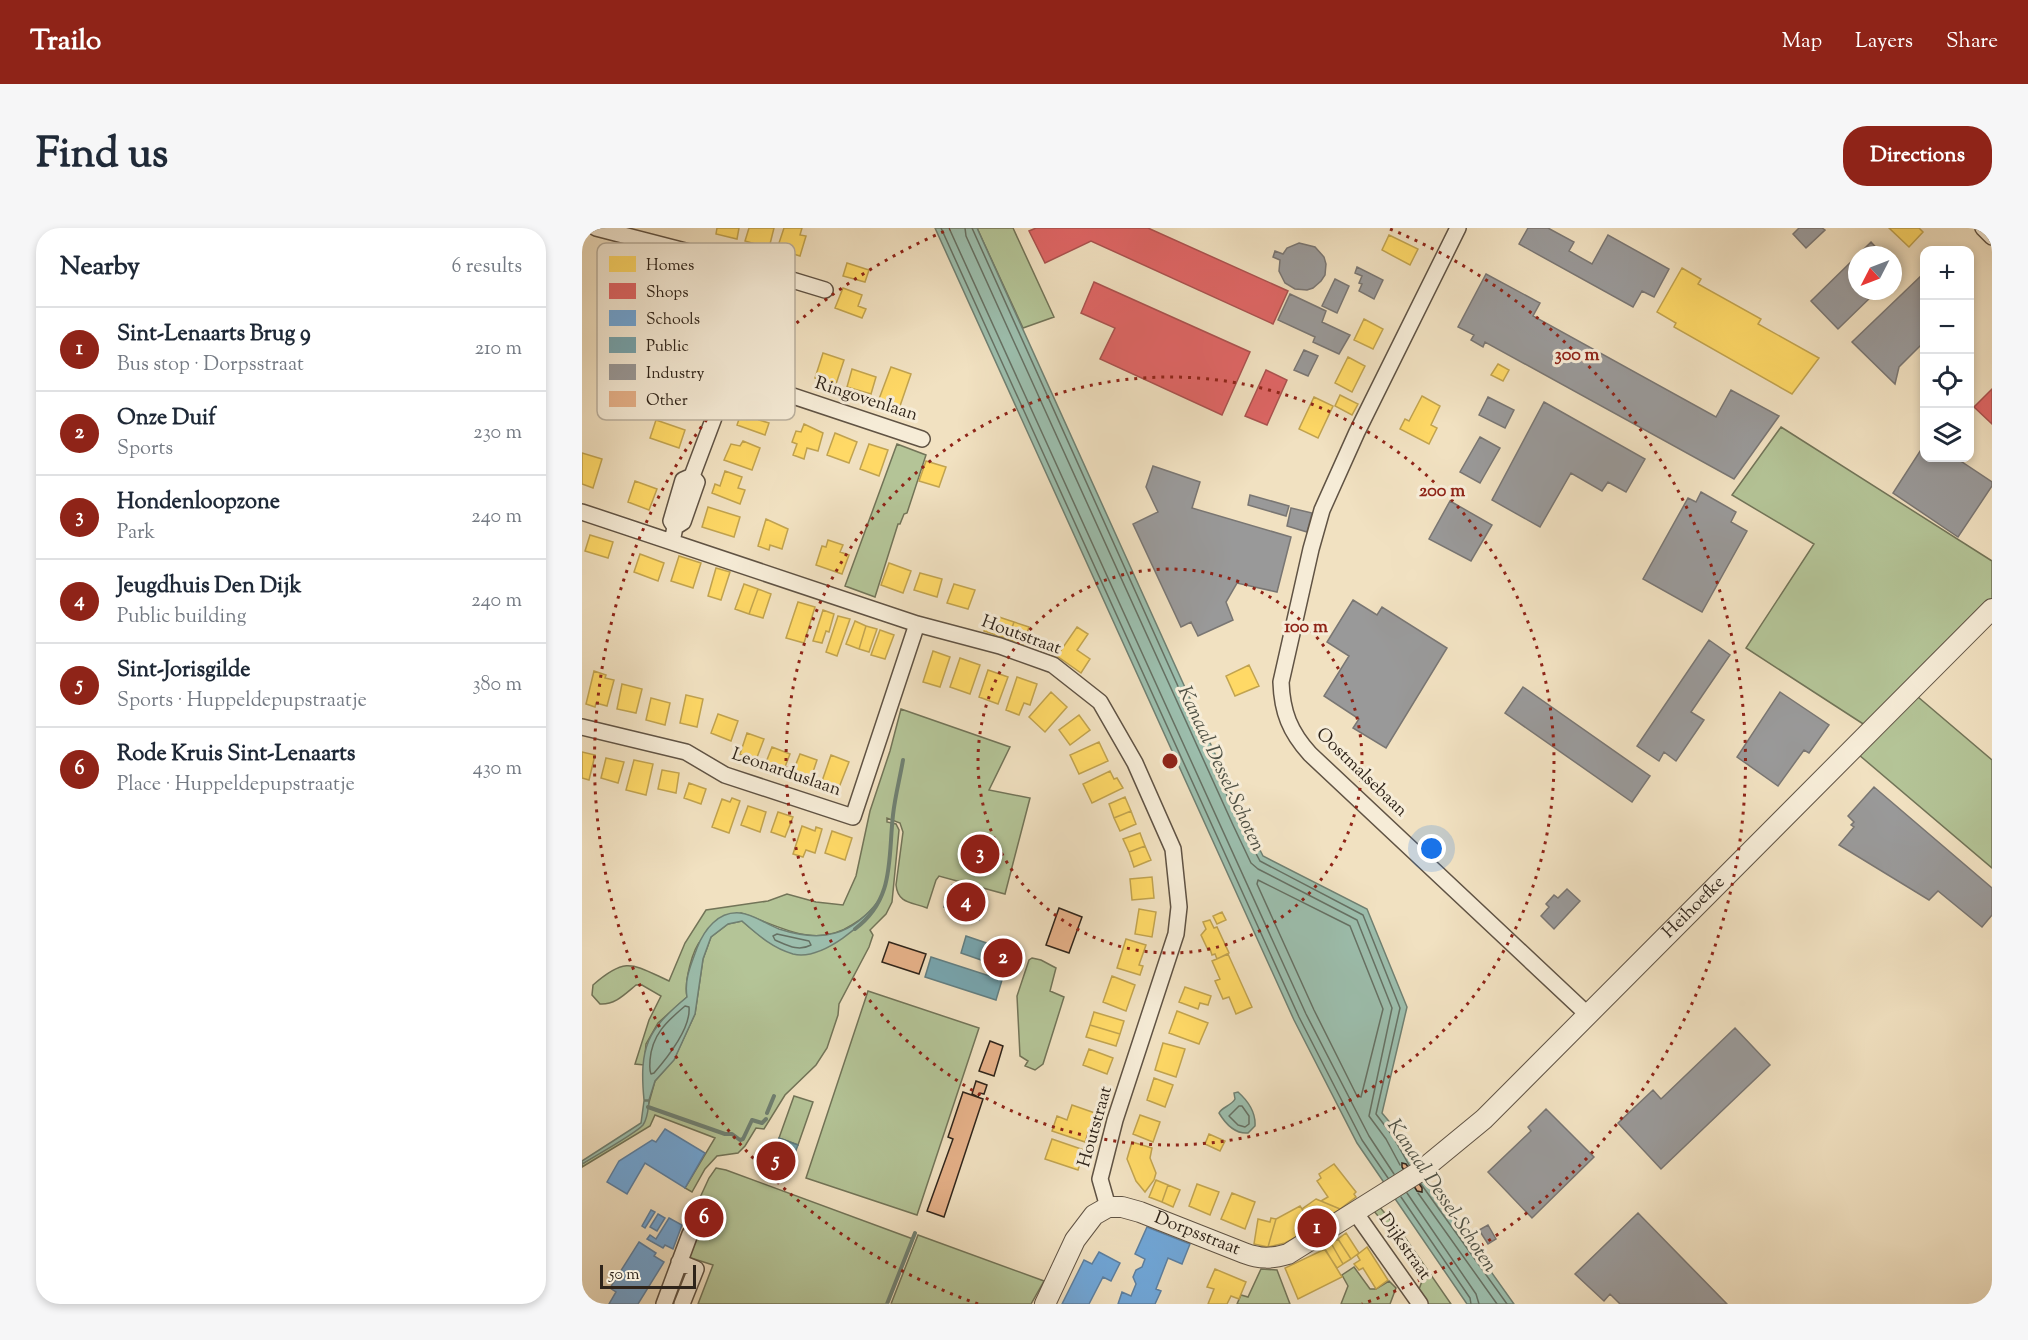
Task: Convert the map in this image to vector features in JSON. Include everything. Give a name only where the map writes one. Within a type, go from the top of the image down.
[{"type":"street","points":[[596,228],[654,243]]},
{"type":"street","name":"Oostmalsebaan","points":[[1458,228],[1357,432],[1322,510],[1281,682],[1282,703],[1295,735],[1310,754],[1587,1014]]},
{"type":"street","points":[[1983,228],[1992,237]]},
{"type":"street","points":[[795,281],[825,290]]},
{"type":"street","name":"Ringovenlaan","points":[[795,397],[922,439]]},
{"type":"street","points":[[673,534],[671,521],[683,480],[692,476],[713,420]]},
{"type":"street","name":"Houtstraat","points":[[582,512],[673,534],[917,624],[1000,646],[1053,665],[1100,702],[1135,763],[1173,849],[1179,907],[1176,934],[1115,1120],[1100,1179],[1108,1207]]},
{"type":"street","name":"Heihoefke","points":[[1386,1193],[1422,1170],[1484,1119],[1992,609]]},
{"type":"street","name":"Leonarduslaan","points":[[582,727],[686,752],[725,775],[853,817],[917,624]]},
{"type":"street","name":"Dorpsstraat","points":[[1108,1207],[1122,1207],[1140,1212],[1256,1258],[1269,1259],[1288,1254],[1386,1193]]},
{"type":"street","points":[[1045,1304],[1075,1240],[1094,1215],[1108,1207]]},
{"type":"street","name":"Dijkstraat","points":[[1355,1212],[1420,1304]]},
{"type":"street","points":[[664,1304],[690,1234]]},
{"type":"street","points":[[679,1262],[696,1269],[682,1304]]},
{"type":"shaded area","points":[[977,228],[1013,228],[1054,317],[1023,328]]},
{"type":"shaded area","points":[[1781,427],[1992,561],[1992,609],[1911,691],[1992,760],[1992,868],[1852,749],[1871,729],[1746,648],[1814,544],[1732,495]]},
{"type":"shaded area","points":[[897,444],[926,455],[907,513],[898,524],[875,597],[845,586]]},
{"type":"shaded area","points":[[901,709],[1010,747],[989,790],[1030,798],[1005,894],[939,876],[927,908],[903,899],[896,885],[903,832],[900,823],[887,818],[887,822],[896,824],[899,830],[892,902],[886,914],[870,930],[873,935],[869,947],[839,1004],[838,1015],[827,1048],[816,1065],[785,1095],[764,1129],[756,1128],[738,1153],[717,1156],[705,1169],[692,1192],[685,1188],[715,1138],[655,1115],[650,1126],[582,1167],[582,1164],[643,1124],[655,1081],[674,1059],[695,1014],[703,959],[711,937],[728,924],[742,921],[780,948],[795,953],[809,952],[822,947],[873,912],[877,903],[866,916],[852,925],[838,932],[824,935],[796,933],[741,913],[715,928],[702,939],[695,950],[688,975],[687,997],[658,1023],[646,1044],[644,1065],[635,1064],[649,1020],[661,996],[642,985],[636,985],[615,1001],[600,1004],[592,995],[593,985],[614,970],[630,966],[646,970],[669,981],[685,943],[706,910],[768,901],[787,894],[816,902],[843,905],[856,876],[870,811]]},
{"type":"shaded area","points":[[1032,958],[1056,968],[1050,991],[1064,997],[1043,1064],[1035,1070],[1025,1066],[1028,1061],[1020,1056],[1017,996],[1029,960]]},
{"type":"shaded area","points":[[868,991],[979,1028],[917,1215],[806,1178]]},
{"type":"shaded area","points":[[794,1096],[813,1102],[798,1145],[779,1138]]},
{"type":"shaded area","points":[[716,1168],[913,1239],[887,1304],[698,1304],[713,1265],[688,1257],[697,1230],[708,1234],[717,1213],[698,1202]]},
{"type":"shaded area","points":[[1378,1205],[1404,1236],[1451,1304],[1427,1304],[1418,1292],[1422,1281],[1390,1230],[1373,1210]]},
{"type":"shaded area","points":[[918,1235],[1044,1281],[1031,1304],[891,1304]]},
{"type":"shaded area","points":[[1354,1267],[1370,1289],[1376,1289],[1389,1281],[1396,1288],[1390,1304],[1341,1304],[1348,1286],[1342,1275]]},
{"type":"shaded area","points":[[1261,1269],[1277,1270],[1290,1304],[1237,1304],[1241,1295],[1248,1297]]},
{"type":"water","name":"Kanaal Dessel-Schoten","points":[[935,228],[977,228],[1263,856],[1367,909],[1407,1007],[1382,1113],[1397,1131],[1430,1186],[1514,1304],[1467,1304],[1357,1143],[1294,1020]]},
{"type":"water","points":[[880,899],[865,919],[843,938],[817,952],[805,955],[793,954],[772,945],[742,921],[728,924],[711,937],[703,959],[695,1014],[674,1060],[655,1081],[649,1100],[644,1100],[643,1066],[649,1041],[654,1030],[687,997],[686,984],[690,966],[700,941],[713,923],[725,915],[740,913],[755,917],[779,929],[822,935],[847,928],[858,921]]},
{"type":"water","points":[[1238,1092],[1248,1102],[1254,1115],[1255,1126],[1248,1133],[1239,1132],[1231,1127],[1219,1113],[1235,1099],[1234,1093]]},
{"type":"water","points":[[644,1101],[649,1101],[643,1125],[582,1164],[582,1161],[641,1123]]},
{"type":"building: Homes","points":[[717,228],[739,228],[737,239],[716,234]]},
{"type":"building: Homes","points":[[749,228],[774,228],[770,243],[745,241]]},
{"type":"building: Homes","points":[[784,228],[802,228],[800,235],[806,236],[800,256],[795,254],[795,243],[779,243]]},
{"type":"building: Homes","points":[[1889,228],[1919,228],[1923,232],[1909,247]]},
{"type":"building: Homes","points":[[1389,235],[1418,249],[1410,265],[1382,250]]},
{"type":"building: Homes","points":[[847,263],[869,270],[865,282],[843,276]]},
{"type":"building: Homes","points":[[1682,268],[1701,279],[1698,284],[1761,319],[1758,324],[1819,358],[1792,394],[1674,327],[1676,323],[1657,312]]},
{"type":"building: Homes","points":[[843,288],[862,295],[858,306],[866,309],[862,318],[835,308]]},
{"type":"building: Homes","points":[[1364,319],[1383,329],[1373,349],[1354,340]]},
{"type":"building: Homes","points":[[823,353],[844,360],[836,384],[815,378]]},
{"type":"building: Homes","points":[[1348,357],[1365,366],[1352,392],[1335,383]]},
{"type":"building: Homes","points":[[1498,364],[1509,370],[1503,381],[1491,375]]},
{"type":"building: Homes","points":[[891,367],[911,374],[900,406],[879,399]]},
{"type":"building: Homes","points":[[852,369],[876,377],[871,394],[847,387]]},
{"type":"building: Homes","points":[[1340,395],[1358,404],[1352,415],[1335,406]]},
{"type":"building: Homes","points":[[1422,396],[1440,406],[1431,425],[1437,428],[1429,444],[1400,429],[1405,419],[1409,421]]},
{"type":"building: Homes","points":[[1314,397],[1333,406],[1318,438],[1299,429]]},
{"type":"building: Homes","points":[[656,420],[685,430],[679,448],[650,438]]},
{"type":"building: Homes","points":[[739,420],[759,420],[769,423],[765,435],[737,425]]},
{"type":"building: Homes","points":[[804,424],[823,433],[818,451],[807,448],[804,459],[793,455],[797,444],[792,442],[796,431],[801,432]]},
{"type":"building: Homes","points":[[835,433],[857,442],[849,463],[827,455]]},
{"type":"building: Homes","points":[[743,441],[760,448],[752,470],[724,460],[731,444],[740,446]]},
{"type":"building: Homes","points":[[869,444],[888,450],[879,476],[860,469]]},
{"type":"building: Homes","points":[[582,453],[602,459],[593,488],[582,484]]},
{"type":"building: Homes","points":[[926,461],[946,467],[939,487],[919,481]]},
{"type":"building: Homes","points":[[725,471],[742,477],[738,488],[745,490],[740,504],[712,493],[715,484],[720,486]]},
{"type":"building: Homes","points":[[635,481],[657,489],[649,510],[628,502]]},
{"type":"building: Homes","points":[[708,507],[740,517],[734,537],[702,527]]},
{"type":"building: Homes","points":[[766,519],[788,529],[782,549],[770,545],[769,550],[758,546]]},
{"type":"building: Homes","points":[[590,535],[613,542],[608,558],[585,551]]},
{"type":"building: Homes","points":[[828,540],[843,545],[840,552],[849,555],[842,574],[816,565],[822,546],[826,547]]},
{"type":"building: Homes","points":[[640,554],[664,563],[658,581],[634,572]]},
{"type":"building: Homes","points":[[679,556],[701,563],[693,588],[671,581]]},
{"type":"building: Homes","points":[[889,563],[911,571],[903,593],[881,585]]},
{"type":"building: Homes","points":[[716,568],[730,572],[721,600],[708,596]]},
{"type":"building: Homes","points":[[920,573],[942,579],[937,597],[914,590]]},
{"type":"building: Homes","points":[[744,584],[758,589],[749,614],[735,609]]},
{"type":"building: Homes","points":[[954,584],[975,590],[968,609],[947,603]]},
{"type":"building: Homes","points":[[758,589],[771,594],[763,618],[749,614]]},
{"type":"building: Homes","points":[[798,602],[815,607],[804,643],[786,638]]},
{"type":"building: Homes","points":[[823,610],[834,614],[829,632],[826,631],[822,643],[813,641]]},
{"type":"building: Homes","points":[[990,614],[1014,622],[1008,639],[984,631]]},
{"type":"building: Homes","points":[[838,616],[850,619],[837,656],[826,652]]},
{"type":"building: Homes","points":[[855,621],[866,626],[859,649],[846,644]]},
{"type":"building: Homes","points":[[1014,622],[1029,627],[1023,645],[1008,639]]},
{"type":"building: Homes","points":[[866,626],[877,629],[869,652],[859,649]]},
{"type":"building: Homes","points":[[1077,627],[1088,634],[1077,650],[1090,659],[1081,673],[1057,656]]},
{"type":"building: Homes","points":[[880,630],[894,635],[885,659],[871,655]]},
{"type":"building: Homes","points":[[933,651],[950,657],[940,687],[923,682]]},
{"type":"building: Homes","points":[[960,658],[980,665],[970,694],[950,687]]},
{"type":"building: Homes","points":[[1249,665],[1259,686],[1235,696],[1226,676]]},
{"type":"building: Homes","points":[[988,670],[1008,677],[998,704],[979,697]]},
{"type":"building: Homes","points":[[594,671],[606,675],[605,678],[614,680],[607,706],[596,703],[595,707],[586,704]]},
{"type":"building: Homes","points":[[1017,677],[1037,684],[1030,705],[1024,703],[1019,715],[1006,710]]},
{"type":"building: Homes","points":[[622,684],[642,689],[636,713],[617,709]]},
{"type":"building: Homes","points":[[1051,692],[1067,707],[1045,732],[1029,717]]},
{"type":"building: Homes","points":[[686,695],[703,699],[697,727],[680,723]]},
{"type":"building: Homes","points":[[651,698],[670,703],[665,725],[646,720]]},
{"type":"building: Homes","points":[[718,714],[738,721],[731,741],[711,733]]},
{"type":"building: Homes","points":[[1079,715],[1090,730],[1070,745],[1059,730]]},
{"type":"building: Homes","points":[[747,733],[764,739],[756,760],[740,754]]},
{"type":"building: Homes","points":[[1099,742],[1108,761],[1079,774],[1070,755]]},
{"type":"building: Homes","points":[[772,747],[790,754],[783,772],[765,765]]},
{"type":"building: Homes","points":[[582,752],[595,755],[589,780],[582,778]]},
{"type":"building: Homes","points":[[800,754],[817,760],[810,781],[792,774]]},
{"type":"building: Homes","points":[[831,755],[849,762],[838,790],[821,784]]},
{"type":"building: Homes","points":[[606,758],[624,762],[618,783],[601,778]]},
{"type":"building: Homes","points":[[634,760],[653,764],[646,795],[626,790]]},
{"type":"building: Homes","points":[[662,770],[679,773],[676,793],[658,789]]},
{"type":"building: Homes","points":[[1110,771],[1123,788],[1092,803],[1083,784]]},
{"type":"building: Homes","points":[[689,783],[706,789],[701,804],[684,798]]},
{"type":"building: Homes","points":[[1125,797],[1131,811],[1114,818],[1109,804]]},
{"type":"building: Homes","points":[[732,798],[740,801],[729,833],[712,827],[722,799],[730,802]]},
{"type":"building: Homes","points":[[748,806],[766,812],[760,832],[741,825]]},
{"type":"building: Homes","points":[[1131,811],[1136,824],[1120,831],[1114,818]]},
{"type":"building: Homes","points":[[778,812],[793,817],[785,837],[771,832]]},
{"type":"building: Homes","points":[[802,826],[815,831],[816,827],[822,829],[815,853],[806,850],[803,857],[793,854]]},
{"type":"building: Homes","points":[[832,831],[852,838],[845,860],[825,853]]},
{"type":"building: Homes","points":[[1140,833],[1145,846],[1129,852],[1123,839]]},
{"type":"building: Homes","points":[[1145,846],[1151,860],[1134,867],[1129,852]]},
{"type":"building: Homes","points":[[1152,877],[1154,898],[1132,900],[1130,879]]},
{"type":"building: Homes","points":[[1139,909],[1156,912],[1152,937],[1135,934]]},
{"type":"building: Homes","points":[[1222,912],[1226,920],[1217,924],[1213,916]]},
{"type":"building: Homes","points":[[1210,920],[1214,928],[1217,927],[1229,953],[1217,959],[1215,954],[1212,955],[1210,949],[1208,950],[1201,935],[1206,929],[1203,922]]},
{"type":"building: Homes","points":[[1126,939],[1146,945],[1139,965],[1143,966],[1140,975],[1117,968]]},
{"type":"building: Homes","points":[[1228,954],[1252,1007],[1236,1014],[1229,997],[1223,999],[1215,981],[1220,979],[1212,961]]},
{"type":"building: Homes","points":[[1112,976],[1135,985],[1126,1011],[1103,1002]]},
{"type":"building: Homes","points":[[1185,987],[1211,996],[1208,1005],[1200,1003],[1198,1009],[1179,1002]]},
{"type":"building: Homes","points":[[1177,1011],[1208,1023],[1199,1044],[1169,1033]]},
{"type":"building: Homes","points":[[1094,1012],[1124,1021],[1120,1034],[1090,1025]]},
{"type":"building: Homes","points":[[1090,1025],[1120,1034],[1116,1046],[1086,1037]]},
{"type":"building: Homes","points":[[1163,1043],[1185,1049],[1176,1077],[1155,1070]]},
{"type":"building: Homes","points":[[1089,1049],[1113,1058],[1107,1074],[1083,1065]]},
{"type":"building: Homes","points":[[1154,1078],[1173,1085],[1165,1107],[1147,1100]]},
{"type":"building: Homes","points":[[1072,1105],[1095,1113],[1085,1142],[1052,1131],[1057,1116],[1067,1120]]},
{"type":"building: Homes","points":[[1140,1115],[1160,1122],[1153,1142],[1133,1134]]},
{"type":"building: Homes","points":[[1209,1134],[1225,1141],[1220,1151],[1205,1144]]},
{"type":"building: Homes","points":[[1052,1139],[1084,1150],[1078,1170],[1045,1159]]},
{"type":"building: Homes","points":[[1132,1142],[1152,1148],[1150,1158],[1156,1173],[1145,1192],[1136,1181],[1127,1159]]},
{"type":"building: Homes","points":[[1334,1164],[1356,1192],[1354,1194],[1356,1197],[1340,1209],[1321,1201],[1328,1197],[1317,1181],[1321,1178],[1319,1174]]},
{"type":"building: Homes","points":[[1156,1180],[1168,1185],[1162,1202],[1149,1197]]},
{"type":"building: Homes","points":[[1197,1184],[1219,1192],[1210,1215],[1189,1206]]},
{"type":"building: Homes","points":[[1168,1185],[1180,1190],[1173,1207],[1162,1202]]},
{"type":"building: Homes","points":[[1232,1193],[1255,1202],[1245,1229],[1221,1219]]},
{"type":"building: Homes","points":[[1316,1199],[1340,1209],[1314,1227],[1302,1209]]},
{"type":"building: Homes","points":[[1300,1206],[1314,1227],[1285,1243],[1268,1247],[1276,1219]]},
{"type":"building: Homes","points":[[1271,1218],[1276,1219],[1268,1247],[1254,1244],[1258,1219],[1270,1222]]},
{"type":"building: Homes","points":[[1346,1233],[1359,1253],[1351,1259],[1338,1239]]},
{"type":"building: Homes","points":[[1338,1239],[1351,1259],[1343,1264],[1331,1243]]},
{"type":"building: Homes","points":[[1331,1243],[1343,1264],[1337,1268],[1323,1247]]},
{"type":"building: Homes","points":[[1367,1247],[1388,1280],[1376,1289],[1363,1268],[1359,1270],[1354,1264],[1360,1260],[1357,1255]]},
{"type":"building: Homes","points":[[1325,1249],[1342,1277],[1298,1299],[1285,1268]]},
{"type":"building: Homes","points":[[1215,1269],[1246,1282],[1239,1299],[1231,1296],[1227,1304],[1208,1304],[1214,1289],[1207,1287]]},
{"type":"building: Shops","points":[[1036,228],[1148,228],[1288,291],[1273,324],[1091,241],[1045,263],[1029,231]]},
{"type":"building: Shops","points":[[1094,282],[1250,352],[1222,415],[1100,359],[1115,328],[1081,313]]},
{"type":"building: Shops","points":[[1266,370],[1287,380],[1267,425],[1245,416]]},
{"type":"building: Shops","points":[[1992,389],[1992,424],[1974,407]]},
{"type":"building: Schools","points":[[665,1129],[705,1153],[685,1188],[645,1163],[627,1194],[607,1182],[619,1161],[652,1140],[656,1142]]},
{"type":"building: Schools","points":[[651,1210],[655,1212],[645,1228],[642,1226]]},
{"type":"building: Schools","points":[[658,1214],[665,1218],[657,1231],[650,1227]]},
{"type":"building: Schools","points":[[669,1218],[682,1225],[673,1249],[665,1245],[663,1248],[647,1239],[650,1235],[656,1239]]},
{"type":"building: Schools","points":[[1147,1227],[1190,1244],[1182,1264],[1168,1258],[1156,1289],[1161,1291],[1155,1304],[1118,1304],[1122,1292],[1131,1296],[1136,1284],[1133,1277],[1136,1270],[1142,1267],[1145,1259],[1135,1254]]},
{"type":"building: Schools","points":[[639,1242],[656,1253],[654,1256],[664,1262],[638,1304],[609,1304],[616,1292],[610,1288]]},
{"type":"building: Schools","points":[[1099,1252],[1120,1263],[1111,1281],[1103,1277],[1089,1304],[1062,1304],[1084,1260],[1092,1264]]},
{"type":"building: Public","points":[[952,885],[987,897],[979,920],[944,907]]},
{"type":"building: Public","points":[[966,936],[1013,952],[1007,969],[961,953]]},
{"type":"building: Public","points":[[931,957],[1002,980],[996,1000],[925,977]]},
{"type":"building: Public","points":[[779,1138],[798,1145],[787,1174],[769,1168]]},
{"type":"building: Industry","points":[[1528,228],[1548,228],[1574,242],[1569,251],[1592,264],[1608,235],[1669,269],[1654,297],[1642,291],[1633,307],[1519,244]]},
{"type":"building: Industry","points":[[1799,228],[1825,230],[1806,248],[1793,234]]},
{"type":"building: Industry","points":[[1299,243],[1315,247],[1324,257],[1326,264],[1325,275],[1321,281],[1307,290],[1295,289],[1285,283],[1279,271],[1280,260],[1273,257],[1275,251],[1283,254],[1287,248]]},
{"type":"building: Industry","points":[[1848,265],[1848,300],[1868,300],[1838,329],[1811,301]]},
{"type":"building: Industry","points":[[1357,267],[1383,280],[1374,299],[1359,291],[1362,276],[1355,273]]},
{"type":"building: Industry","points":[[1486,274],[1540,303],[1533,316],[1716,417],[1731,390],[1779,416],[1734,479],[1485,342],[1483,347],[1471,340],[1474,335],[1458,327]]},
{"type":"building: Industry","points":[[1920,277],[1920,346],[1899,367],[1895,384],[1852,342],[1896,300],[1902,300],[1902,294]]},
{"type":"building: Industry","points":[[1335,279],[1349,286],[1337,313],[1322,306]]},
{"type":"building: Industry","points":[[1290,294],[1326,311],[1322,322],[1350,335],[1339,354],[1313,342],[1315,337],[1278,320]]},
{"type":"building: Industry","points":[[1304,350],[1318,356],[1308,376],[1294,370]]},
{"type":"building: Industry","points":[[1488,397],[1514,410],[1505,428],[1479,415]]},
{"type":"building: Industry","points":[[1544,402],[1645,459],[1626,492],[1608,482],[1602,491],[1571,473],[1540,527],[1492,500]]},
{"type":"building: Industry","points":[[1480,437],[1500,448],[1480,483],[1460,472]]},
{"type":"building: Industry","points":[[1920,451],[1920,462],[1962,462],[1992,482],[1992,486],[1958,537],[1893,493]]},
{"type":"building: Industry","points":[[1153,466],[1200,482],[1192,508],[1291,537],[1277,592],[1237,583],[1226,602],[1233,620],[1198,636],[1191,622],[1181,627],[1133,524],[1158,512],[1146,487]]},
{"type":"building: Industry","points":[[1701,492],[1736,512],[1731,522],[1747,531],[1702,612],[1643,579],[1688,498],[1696,502]]},
{"type":"building: Industry","points":[[1250,495],[1289,506],[1286,516],[1248,505]]},
{"type":"building: Industry","points":[[1450,501],[1492,525],[1471,561],[1429,539]]},
{"type":"building: Industry","points":[[1291,508],[1312,513],[1307,532],[1287,526]]},
{"type":"building: Industry","points":[[1353,600],[1377,615],[1382,607],[1447,648],[1386,748],[1353,728],[1359,719],[1324,696],[1349,656],[1327,642]]},
{"type":"building: Industry","points":[[1709,640],[1730,655],[1691,712],[1704,720],[1676,761],[1664,752],[1659,761],[1637,746]]},
{"type":"building: Industry","points":[[1523,687],[1650,776],[1632,802],[1505,713]]},
{"type":"building: Industry","points":[[1780,692],[1829,725],[1809,753],[1804,750],[1778,786],[1737,757]]},
{"type":"building: Industry","points":[[1874,787],[1992,888],[1992,915],[1982,927],[1938,891],[1929,900],[1839,845],[1854,827],[1851,825],[1854,822],[1848,816]]},
{"type":"building: Industry","points":[[1567,889],[1580,901],[1554,929],[1541,916],[1549,907],[1546,904],[1554,895],[1558,898]]},
{"type":"building: Industry","points":[[1735,1028],[1770,1065],[1661,1169],[1618,1123],[1653,1090],[1661,1099]]},
{"type":"building: Industry","points":[[1546,1109],[1594,1157],[1532,1218],[1488,1172],[1531,1131],[1528,1127]]},
{"type":"building: Industry","points":[[1638,1213],[1727,1304],[1620,1304],[1610,1294],[1604,1301],[1575,1274]]},
{"type":"building: Industry","points":[[1488,1225],[1496,1239],[1488,1244],[1479,1230]]},
{"type":"building: Other","points":[[1059,908],[1082,917],[1069,953],[1046,945]]},
{"type":"building: Other","points":[[889,942],[926,954],[919,974],[882,962]]},
{"type":"building: Other","points":[[990,1041],[1003,1046],[994,1076],[979,1071]]},
{"type":"building: Other","points":[[976,1081],[987,1085],[984,1094],[980,1093],[978,1097],[972,1094]]},
{"type":"building: Other","points":[[963,1092],[983,1099],[944,1217],[927,1211],[953,1139],[948,1137]]},
{"type":"building: Other","points":[[1402,1163],[1406,1164],[1422,1188],[1422,1192],[1417,1191],[1402,1167]]},
{"type":"building: Other","points":[[699,1203],[717,1212],[708,1234],[689,1226]]},
{"type":"waterway","points":[[855,929],[877,905],[887,877],[894,808],[903,760]]},
{"type":"waterway","points":[[767,1113],[774,1096]]},
{"type":"waterway","points":[[648,1107],[725,1134],[732,1134],[740,1140],[743,1139],[752,1120],[762,1123],[766,1119]]},
{"type":"waterway","points":[[887,1304],[915,1233]]},
{"type":"place","name":"Hondenloopzone","points":[[980,854]]},
{"type":"place","name":"Jeugdhuis Den Dijk","points":[[966,902]]},
{"type":"place","name":"Onze Duif","points":[[1003,958]]},
{"type":"place","name":"Sint-Jorisgilde","points":[[776,1161]]},
{"type":"place","name":"Rode Kruis Sint-Lenaarts","points":[[704,1218]]},
{"type":"place","name":"Sint-Lenaarts Brug 9","points":[[1317,1228]]}]
